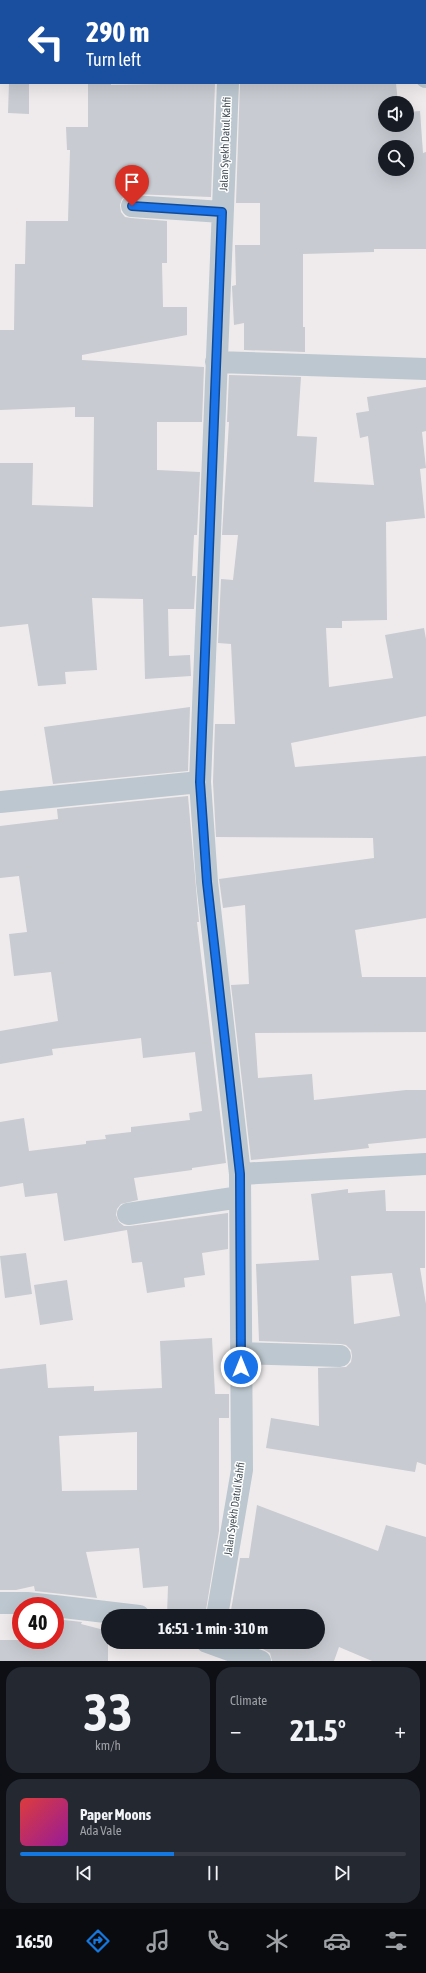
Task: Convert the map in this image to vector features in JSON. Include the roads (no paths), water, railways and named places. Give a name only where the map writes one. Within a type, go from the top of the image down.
[{"type":"street","name":"Jalan Syekh Datul Kahfi","points":[[218,1609],[242,1470],[240,1174],[207,882],[200,782],[228,84]]},
{"type":"street","points":[[132,206],[222,212]]},
{"type":"street","points":[[216,362],[426,369]]},
{"type":"street","points":[[0,802],[200,782]]},
{"type":"street","points":[[240,1174],[426,1164]]},
{"type":"street","points":[[128,1214],[240,1197]]},
{"type":"street","points":[[241,1353],[340,1356]]},
{"type":"street","points":[[0,1603],[12,1603]]},
{"type":"street","points":[[64,1607],[101,1611]]},
{"type":"street","points":[[217,1649],[260,1661]]}]
